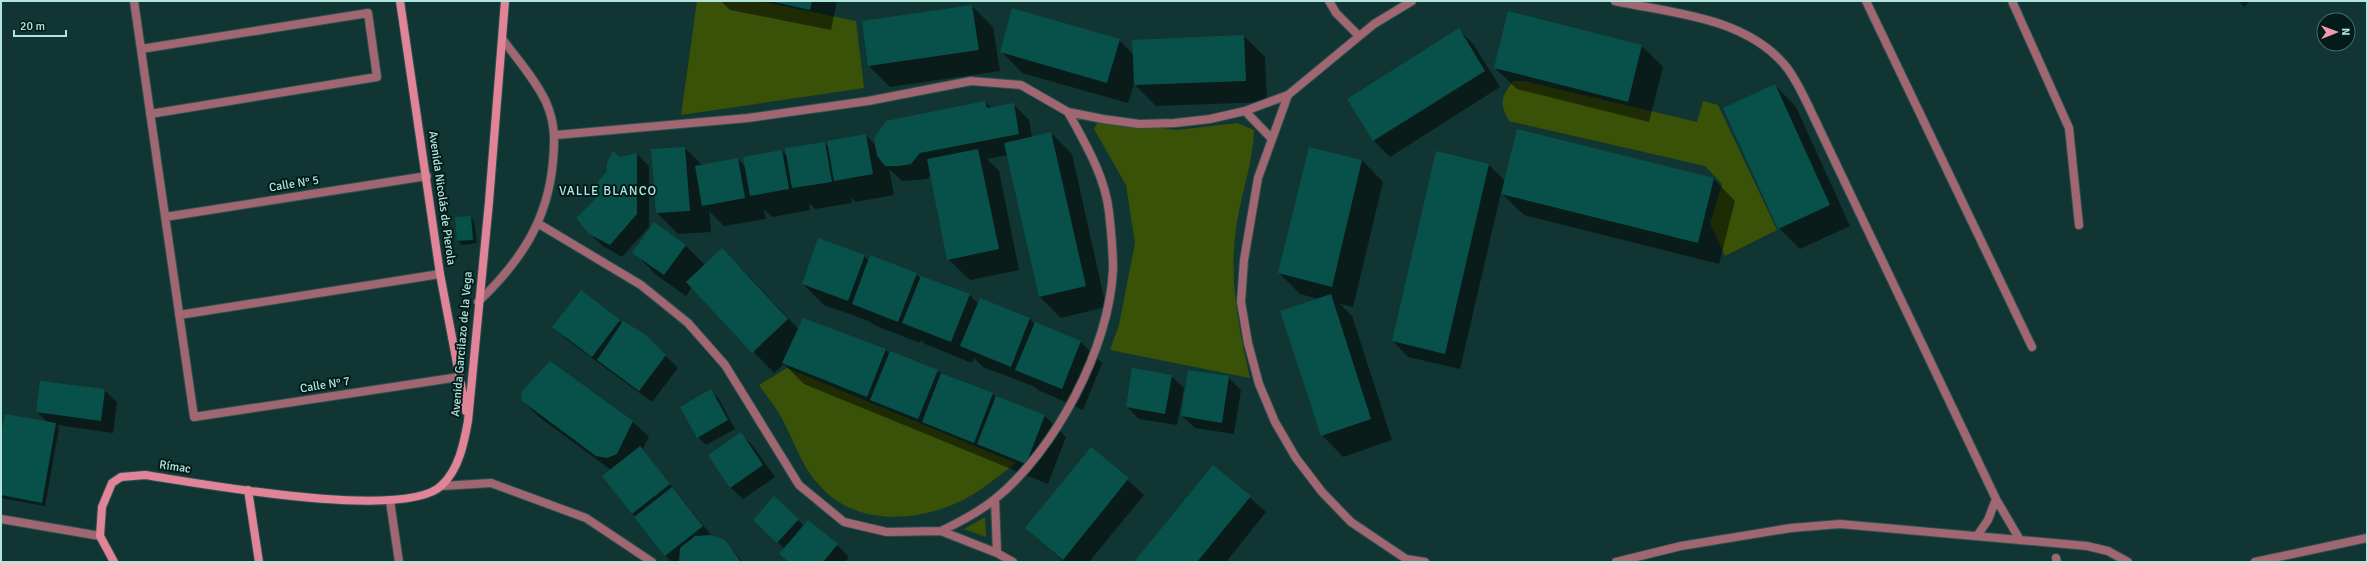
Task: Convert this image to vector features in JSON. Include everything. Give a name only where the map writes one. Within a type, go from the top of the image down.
[{"type":"street","points":[[134,1],[179,316],[440,274]]},
{"type":"street","name":"Avenida Nicolás de Pierola","points":[[400,1],[427,176],[440,274],[468,422]]},
{"type":"street","name":"Avenida Garcilazo de la Vega","points":[[442,486],[460,457],[468,422],[478,302],[489,202],[505,1]]},
{"type":"street","points":[[1329,1],[1336,13],[1358,36]]},
{"type":"street","points":[[556,134],[748,118],[868,102],[971,81],[1021,85],[1068,112],[1103,119],[1139,124],[1174,124],[1210,119],[1245,111],[1288,95],[1358,36],[1394,10],[1412,1]]},
{"type":"street","points":[[1614,1],[1712,22],[1732,29],[1756,40],[1784,64],[1808,105],[1996,499],[2020,540]]},
{"type":"street","points":[[1866,1],[2032,347]]},
{"type":"street","points":[[2012,1],[2069,128],[2079,225]]},
{"type":"street","points":[[141,49],[368,13],[377,77],[150,114]]},
{"type":"street","points":[[478,302],[497,283],[522,253],[539,224],[552,180],[556,134],[546,103],[530,75],[502,40]]},
{"type":"street","points":[[1288,95],[1271,138],[1258,178],[1244,260],[1242,295],[1248,343],[1259,384],[1275,422],[1296,458],[1322,492],[1351,522],[1406,561],[1425,562]]},
{"type":"street","points":[[1245,111],[1271,138]]},
{"type":"street","points":[[941,531],[974,514],[995,499],[1024,473],[1053,434],[1087,370],[1104,325],[1113,270],[1109,210],[1095,162],[1068,112]]},
{"type":"street","name":"Calle N° 5","points":[[165,217],[427,176]]},
{"type":"street","points":[[539,224],[641,285],[688,323],[725,365],[799,485],[844,522],[887,532],[941,531],[997,553],[1013,562]]},
{"type":"street","name":"Calle N° 7","points":[[179,316],[194,417],[459,377]]},
{"type":"street","name":"Rímac","points":[[100,536],[102,507],[112,483],[121,477],[145,475],[248,490]]},
{"type":"street","points":[[259,562],[248,490],[344,501],[390,501],[416,498],[442,486],[491,483],[586,518],[652,562]]},
{"type":"street","points":[[995,499],[997,553]]},
{"type":"street","points":[[1977,536],[1988,520],[1996,499]]},
{"type":"street","points":[[390,501],[398,562]]},
{"type":"street","points":[[1,519],[100,536],[114,562]]},
{"type":"street","points":[[1616,562],[1681,546],[1791,528],[1840,524],[2087,546],[2108,551],[2128,562]]},
{"type":"street","points":[[2255,562],[2367,538]]},
{"type":"green space","points":[[697,1],[760,1],[856,21],[864,88],[681,115]]},
{"type":"green space","points":[[1513,81],[1524,81],[1697,122],[1703,101],[1718,105],[1777,230],[1725,256],[1710,223],[1722,184],[1705,166],[1509,121],[1504,109],[1503,100]]},
{"type":"green space","points":[[1099,120],[1177,130],[1237,123],[1254,130],[1252,154],[1239,210],[1234,242],[1234,281],[1238,319],[1250,378],[1110,350],[1119,325],[1135,243],[1126,185],[1094,129]]},
{"type":"green space","points":[[787,368],[1016,463],[972,495],[954,504],[934,511],[893,517],[873,515],[853,509],[836,500],[813,478],[802,461],[780,415],[759,385]]},
{"type":"green space","points":[[985,517],[986,537],[964,529]]},
{"type":"building","points":[[770,1],[812,1],[810,10]]},
{"type":"building","points":[[972,5],[979,50],[868,66],[862,21]]},
{"type":"building","points":[[1012,8],[1120,39],[1107,83],[1000,52]]},
{"type":"building","points":[[1508,11],[1642,45],[1628,102],[1494,68]]},
{"type":"building","points":[[1459,28],[1485,71],[1373,141],[1347,99]]},
{"type":"building","points":[[1244,35],[1246,81],[1134,85],[1132,40]]},
{"type":"building","points":[[1775,84],[1830,205],[1778,229],[1723,108]]},
{"type":"building","points":[[985,101],[987,108],[1014,103],[1019,134],[920,153],[911,164],[899,166],[885,166],[877,156],[874,138],[886,121]]},
{"type":"building","points":[[1517,129],[1714,178],[1698,243],[1501,194]]},
{"type":"building","points":[[1051,132],[1086,286],[1039,297],[1004,143]]},
{"type":"building","points":[[866,134],[873,174],[834,181],[827,141]]},
{"type":"building","points":[[825,142],[832,182],[792,188],[785,148]]},
{"type":"building","points":[[685,147],[690,211],[656,213],[651,149]]},
{"type":"building","points":[[1309,147],[1362,160],[1332,287],[1278,273]]},
{"type":"building","points":[[978,149],[999,249],[947,260],[927,159]]},
{"type":"building","points":[[782,150],[789,189],[750,196],[743,157]]},
{"type":"building","points":[[613,151],[619,157],[637,153],[637,214],[610,245],[589,234],[576,218],[598,196],[598,182],[607,171],[607,163]]},
{"type":"building","points":[[1436,151],[1489,164],[1445,354],[1392,341]]},
{"type":"building","points":[[738,158],[745,198],[702,206],[695,166]]},
{"type":"building","points":[[471,216],[473,240],[457,241],[455,217]]},
{"type":"building","points":[[654,222],[686,245],[664,275],[632,253]]},
{"type":"building","points":[[818,238],[865,255],[848,301],[802,284]]},
{"type":"building","points":[[722,248],[788,319],[752,353],[686,282]]},
{"type":"building","points":[[870,255],[917,273],[898,322],[852,304]]},
{"type":"building","points":[[921,276],[970,294],[951,342],[902,323]]},
{"type":"building","points":[[581,290],[620,320],[592,357],[552,327]]},
{"type":"building","points":[[1331,294],[1371,419],[1321,436],[1280,311]]},
{"type":"building","points":[[980,298],[1030,318],[1011,367],[960,346]]},
{"type":"building","points":[[803,318],[886,349],[867,397],[782,363]]},
{"type":"building","points":[[623,321],[646,335],[666,355],[639,391],[597,360]]},
{"type":"building","points":[[1035,322],[1081,341],[1062,389],[1015,370]]},
{"type":"building","points":[[890,351],[938,370],[918,419],[870,400]]},
{"type":"building","points":[[550,361],[633,421],[617,454],[607,458],[596,456],[522,401],[521,392]]},
{"type":"building","points":[[1132,368],[1172,375],[1165,414],[1126,407]]},
{"type":"building","points":[[1188,370],[1229,376],[1222,423],[1181,416]]},
{"type":"building","points":[[941,373],[993,393],[974,443],[922,422]]},
{"type":"building","points":[[40,381],[105,389],[101,421],[36,412]]},
{"type":"building","points":[[711,389],[728,420],[697,438],[680,407]]},
{"type":"building","points":[[996,396],[1045,415],[1026,464],[977,444]]},
{"type":"building","points":[[5,414],[56,423],[42,503],[1,495],[1,434]]},
{"type":"building","points":[[741,432],[763,465],[730,488],[708,455]]},
{"type":"building","points":[[640,446],[670,484],[632,514],[602,476]]},
{"type":"building","points":[[1091,447],[1129,478],[1063,560],[1025,528]]},
{"type":"building","points":[[1213,465],[1251,496],[1197,562],[1134,562]]},
{"type":"building","points":[[672,487],[703,526],[665,556],[634,517]]},
{"type":"building","points":[[774,496],[799,519],[777,543],[753,520]]},
{"type":"building","points":[[808,520],[838,544],[823,562],[789,562],[779,554]]},
{"type":"building","points":[[711,535],[725,540],[741,562],[679,562],[680,548],[695,536]]},
{"type":"district","name":"VALLE BLANCO","points":[[608,191]]}]
